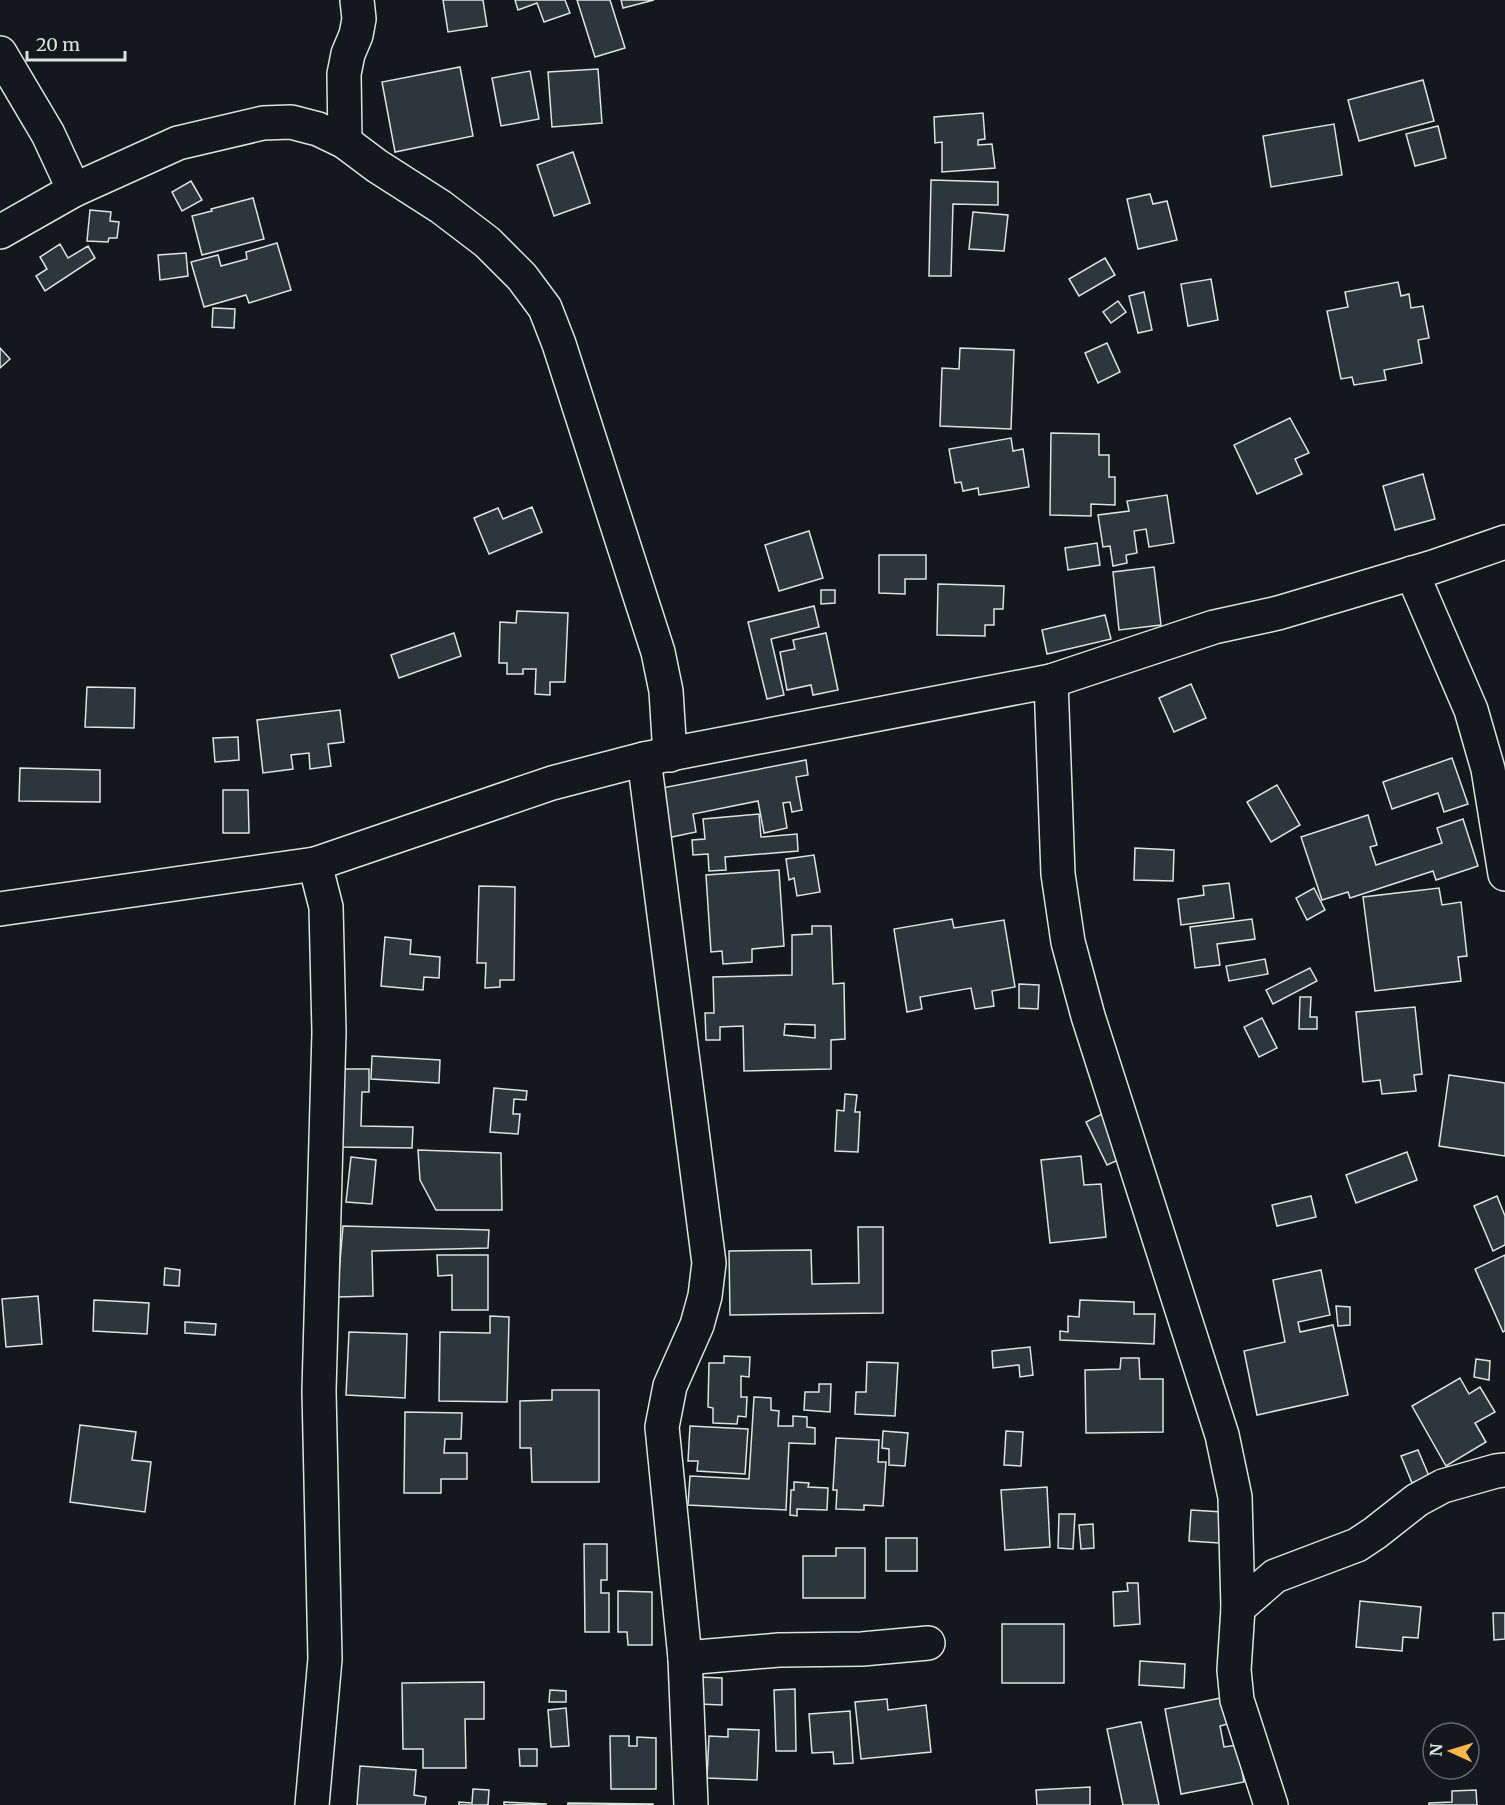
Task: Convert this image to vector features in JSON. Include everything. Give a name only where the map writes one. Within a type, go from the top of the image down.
[{"type":"street","points":[[345,142],[344,74],[359,19],[357,0]]},
{"type":"street","points":[[0,53],[48,134],[74,190]]},
{"type":"street","points":[[0,232],[74,190],[178,143],[263,123],[291,122],[318,129],[345,142],[377,166],[441,207],[487,243],[522,277],[545,308],[559,344],[658,652],[666,691],[657,757],[709,1263],[705,1296],[697,1325],[670,1386],[662,1426],[685,1658],[691,1805]]},
{"type":"street","points":[[0,909],[315,864],[552,783],[657,757],[1052,681],[1214,627],[1278,613],[1412,573],[1505,542]]},
{"type":"street","points":[[1412,573],[1472,710],[1488,769],[1505,874]]},
{"type":"street","points":[[1052,681],[1058,874],[1068,942],[1088,1016],[1222,1435],[1235,1497],[1238,1608],[1234,1670],[1237,1700],[1271,1805]]},
{"type":"street","points":[[312,1805],[325,1659],[319,1391],[329,1032],[326,907],[315,864]]},
{"type":"street","points":[[1238,1608],[1275,1576],[1357,1545],[1417,1500],[1443,1486],[1505,1470]]},
{"type":"street","points":[[685,1658],[779,1650],[862,1649],[928,1643]]},
{"type":"building","points":[[443,0],[483,0],[487,26],[448,32]]},
{"type":"building","points":[[515,0],[565,0],[570,13],[544,22],[537,3],[518,10]]},
{"type":"building","points":[[577,0],[610,0],[625,48],[595,57]]},
{"type":"building","points":[[621,0],[654,0],[623,8]]},
{"type":"building","points":[[460,67],[473,136],[395,152],[382,82]]},
{"type":"building","points":[[598,69],[602,123],[552,127],[548,72]]},
{"type":"building","points":[[530,71],[539,119],[501,126],[492,78]]},
{"type":"building","points":[[1423,80],[1434,121],[1359,141],[1348,100]]},
{"type":"building","points":[[983,113],[985,139],[978,140],[978,145],[992,144],[995,168],[942,172],[942,142],[935,143],[934,117]]},
{"type":"building","points":[[1334,124],[1342,175],[1271,187],[1263,136]]},
{"type":"building","points":[[1438,126],[1446,158],[1415,166],[1406,134]]},
{"type":"building","points":[[573,152],[590,203],[554,216],[537,165]]},
{"type":"building","points":[[931,180],[998,182],[998,205],[953,204],[951,276],[929,276]]},
{"type":"building","points":[[191,181],[202,200],[182,211],[172,192]]},
{"type":"building","points":[[1150,194],[1153,204],[1167,201],[1177,240],[1138,249],[1127,199]]},
{"type":"building","points":[[253,198],[264,239],[202,255],[192,216]]},
{"type":"building","points":[[90,210],[111,212],[110,221],[119,222],[117,238],[109,238],[108,242],[87,241]]},
{"type":"building","points":[[973,212],[1008,215],[1004,251],[969,249]]},
{"type":"building","points":[[277,243],[291,290],[249,303],[246,295],[204,307],[191,262],[218,255],[221,266],[247,259],[246,252]]},
{"type":"building","points":[[60,244],[68,258],[88,246],[95,258],[45,291],[36,276],[47,269],[40,257]]},
{"type":"building","points":[[186,253],[188,276],[160,280],[158,255]]},
{"type":"building","points":[[1105,258],[1115,275],[1079,296],[1069,279]]},
{"type":"building","points":[[1211,279],[1218,320],[1188,326],[1181,284]]},
{"type":"building","points":[[1398,282],[1401,296],[1409,294],[1411,308],[1423,306],[1429,338],[1418,340],[1422,363],[1384,370],[1386,380],[1354,385],[1352,377],[1341,379],[1327,311],[1348,307],[1345,292]]},
{"type":"building","points":[[1144,292],[1152,330],[1138,333],[1129,296]]},
{"type":"building","points":[[1118,301],[1126,312],[1111,323],[1103,312]]},
{"type":"building","points":[[213,308],[235,309],[234,328],[212,327]]},
{"type":"building","points":[[1107,343],[1120,372],[1098,383],[1085,353]]},
{"type":"building","points":[[0,348],[10,359],[0,368]]},
{"type":"building","points":[[960,348],[1014,350],[1011,429],[940,426],[942,368],[959,369]]},
{"type":"building","points":[[1290,418],[1309,453],[1295,459],[1302,474],[1257,494],[1234,445]]},
{"type":"building","points":[[1051,433],[1099,434],[1099,455],[1109,455],[1109,477],[1115,477],[1115,505],[1091,504],[1091,516],[1050,515]]},
{"type":"building","points":[[1011,438],[1013,451],[1023,449],[1029,487],[979,495],[978,488],[963,491],[961,482],[955,483],[949,449]]},
{"type":"building","points":[[1423,474],[1435,519],[1395,530],[1383,486]]},
{"type":"building","points":[[1167,495],[1174,543],[1149,547],[1146,529],[1134,531],[1137,553],[1126,555],[1127,563],[1113,566],[1110,546],[1103,547],[1098,515],[1129,511],[1127,501]]},
{"type":"building","points":[[532,507],[542,532],[489,554],[474,518],[498,508],[503,519]]},
{"type":"building","points":[[809,531],[823,578],[779,591],[765,545]]},
{"type":"building","points":[[1097,543],[1100,565],[1068,570],[1065,548]]},
{"type":"building","points":[[879,555],[926,555],[926,579],[905,579],[905,594],[879,593]]},
{"type":"building","points":[[1154,567],[1161,625],[1119,630],[1113,572]]},
{"type":"building","points":[[938,584],[1004,586],[1003,609],[994,609],[994,625],[985,625],[985,636],[937,635]]},
{"type":"building","points":[[821,590],[835,590],[835,603],[821,604]]},
{"type":"building","points":[[814,606],[819,627],[771,639],[784,695],[767,699],[748,622]]},
{"type":"building","points":[[517,611],[568,613],[565,682],[550,682],[550,695],[535,694],[536,669],[523,669],[523,674],[507,674],[507,663],[499,663],[500,622],[516,623]]},
{"type":"building","points":[[1105,615],[1111,639],[1047,654],[1042,630]]},
{"type":"building","points":[[454,633],[461,656],[399,678],[391,655]]},
{"type":"building","points":[[826,633],[838,690],[813,695],[811,685],[787,690],[780,652],[795,649],[793,640]]},
{"type":"building","points":[[1191,684],[1206,718],[1174,732],[1159,698]]},
{"type":"building","points":[[87,687],[135,688],[134,728],[85,727]]},
{"type":"building","points":[[340,710],[344,742],[328,744],[331,766],[310,769],[309,753],[291,755],[293,769],[263,773],[257,720]]},
{"type":"building","points":[[238,737],[239,760],[215,762],[213,738]]},
{"type":"building","points":[[1452,758],[1468,804],[1444,812],[1438,793],[1392,809],[1383,782]]},
{"type":"building","points":[[806,760],[808,775],[796,777],[802,810],[792,812],[790,802],[783,803],[787,828],[764,833],[758,801],[693,814],[696,832],[667,838],[657,789]]},
{"type":"building","points":[[20,768],[100,770],[100,802],[19,801]]},
{"type":"building","points":[[1277,785],[1300,825],[1271,842],[1247,802]]},
{"type":"building","points":[[223,790],[248,790],[249,833],[223,833]]},
{"type":"building","points":[[759,814],[761,837],[797,834],[798,851],[725,857],[726,870],[709,871],[708,854],[693,855],[692,840],[705,839],[703,819]]},
{"type":"building","points":[[1368,815],[1377,845],[1370,847],[1376,865],[1442,843],[1437,828],[1463,819],[1478,866],[1436,880],[1433,871],[1350,898],[1348,892],[1322,900],[1301,837]]},
{"type":"building","points":[[1135,848],[1174,850],[1173,881],[1134,880]]},
{"type":"building","points":[[814,855],[820,892],[797,896],[794,878],[789,880],[786,859]]},
{"type":"building","points":[[779,870],[784,946],[752,949],[752,962],[723,964],[722,951],[711,952],[706,875]]},
{"type":"building","points":[[1229,883],[1234,918],[1181,925],[1178,899],[1204,895],[1203,886]]},
{"type":"building","points":[[479,886],[515,887],[514,980],[500,980],[500,987],[485,988],[486,963],[477,963]]},
{"type":"building","points":[[1314,888],[1325,910],[1307,920],[1296,898]]},
{"type":"building","points":[[1439,888],[1442,905],[1461,902],[1467,956],[1458,957],[1461,981],[1375,991],[1363,897]]},
{"type":"building","points":[[952,919],[954,928],[1004,920],[1015,987],[992,991],[994,1006],[975,1009],[971,988],[920,997],[922,1009],[907,1012],[894,929]]},
{"type":"building","points":[[1252,919],[1255,939],[1217,944],[1220,965],[1195,968],[1190,927]]},
{"type":"building","points":[[812,926],[831,926],[833,984],[844,983],[845,1039],[831,1040],[831,1069],[744,1071],[743,1026],[720,1027],[720,1040],[706,1040],[705,1013],[714,1013],[713,977],[792,975],[792,935],[812,934]],"holes":[[[785,1024],[815,1025],[815,1038],[784,1035]]]},
{"type":"building","points":[[385,937],[411,940],[410,954],[440,957],[439,978],[424,977],[423,990],[381,986]]},
{"type":"building","points":[[1265,959],[1268,974],[1229,981],[1226,966]]},
{"type":"building","points":[[1310,968],[1317,981],[1273,1004],[1266,990]]},
{"type":"building","points":[[1019,984],[1039,985],[1038,1009],[1019,1008]]},
{"type":"building","points":[[1300,997],[1311,997],[1310,1017],[1317,1017],[1317,1029],[1299,1029]]},
{"type":"building","points":[[1415,1007],[1422,1074],[1414,1075],[1416,1091],[1382,1094],[1380,1080],[1363,1082],[1356,1012]]},
{"type":"building","points":[[1262,1018],[1277,1048],[1259,1057],[1244,1027]]},
{"type":"building","points":[[372,1056],[440,1060],[439,1083],[371,1079]]},
{"type":"building","points":[[338,1069],[369,1069],[369,1092],[362,1092],[361,1126],[413,1127],[412,1148],[337,1147]]},
{"type":"building","points":[[1449,1075],[1505,1083],[1505,1156],[1439,1146]]},
{"type":"building","points":[[494,1088],[527,1091],[526,1100],[514,1099],[513,1114],[520,1114],[518,1134],[490,1132]]},
{"type":"building","points":[[845,1094],[857,1095],[855,1112],[860,1112],[858,1152],[835,1151],[837,1110],[844,1111]]},
{"type":"building","points":[[1104,1113],[1125,1157],[1107,1165],[1086,1122]]},
{"type":"building","points":[[418,1150],[501,1153],[502,1210],[436,1210],[420,1180]]},
{"type":"building","points":[[1407,1152],[1417,1180],[1356,1203],[1346,1175]]},
{"type":"building","points":[[1081,1156],[1084,1185],[1101,1184],[1106,1237],[1050,1243],[1041,1160]]},
{"type":"building","points":[[351,1157],[376,1160],[372,1204],[346,1202]]},
{"type":"building","points":[[1311,1196],[1316,1217],[1277,1226],[1272,1205]]},
{"type":"building","points":[[1497,1196],[1505,1216],[1505,1245],[1493,1251],[1474,1206]]},
{"type":"building","points":[[343,1226],[489,1230],[488,1248],[372,1251],[373,1296],[337,1297]]},
{"type":"building","points":[[858,1227],[883,1227],[883,1313],[730,1315],[729,1251],[811,1250],[812,1284],[859,1283]]},
{"type":"building","points":[[437,1255],[488,1255],[488,1310],[452,1310],[452,1275],[438,1276]]},
{"type":"building","points":[[1505,1255],[1505,1331],[1503,1332],[1475,1269]]},
{"type":"building","points":[[165,1268],[180,1270],[179,1286],[164,1285]]},
{"type":"building","points":[[1321,1270],[1330,1315],[1298,1322],[1300,1332],[1333,1325],[1348,1395],[1257,1415],[1244,1351],[1285,1342],[1273,1280]]},
{"type":"building","points":[[38,1296],[42,1344],[6,1347],[2,1299]]},
{"type":"building","points":[[94,1300],[149,1303],[147,1334],[93,1331]]},
{"type":"building","points":[[1080,1300],[1134,1302],[1134,1314],[1155,1314],[1154,1344],[1060,1340],[1060,1331],[1068,1332],[1068,1316],[1079,1317]]},
{"type":"building","points":[[1336,1306],[1350,1307],[1350,1325],[1338,1326]]},
{"type":"building","points":[[490,1316],[509,1317],[507,1402],[439,1401],[440,1332],[490,1333]]},
{"type":"building","points":[[185,1322],[216,1324],[215,1335],[185,1333]]},
{"type":"building","points":[[349,1332],[407,1334],[405,1398],[346,1395]]},
{"type":"building","points":[[1030,1347],[1033,1375],[1020,1377],[1019,1365],[993,1368],[992,1351]]},
{"type":"building","points":[[724,1356],[750,1357],[749,1377],[741,1376],[741,1397],[747,1397],[746,1417],[738,1416],[737,1424],[713,1423],[713,1408],[708,1407],[709,1363],[724,1363]]},
{"type":"building","points":[[1121,1358],[1139,1358],[1140,1379],[1163,1379],[1163,1432],[1086,1433],[1085,1370],[1120,1369]]},
{"type":"building","points":[[1476,1359],[1490,1361],[1489,1380],[1474,1377]]},
{"type":"building","points":[[867,1362],[898,1363],[895,1416],[855,1414],[856,1392],[866,1392]]},
{"type":"building","points":[[1460,1378],[1469,1394],[1480,1387],[1495,1412],[1475,1423],[1486,1442],[1446,1466],[1412,1406]]},
{"type":"building","points":[[819,1384],[831,1384],[830,1412],[804,1410],[805,1392],[819,1392]]},
{"type":"building","points":[[552,1390],[599,1390],[599,1482],[532,1482],[531,1448],[520,1448],[520,1401],[552,1400]]},
{"type":"building","points":[[754,1397],[771,1398],[771,1410],[779,1411],[778,1426],[793,1426],[793,1416],[807,1417],[807,1427],[815,1428],[815,1444],[789,1443],[786,1510],[688,1505],[690,1476],[749,1479]]},
{"type":"building","points":[[405,1412],[462,1413],[461,1439],[445,1439],[444,1453],[467,1453],[467,1479],[441,1479],[441,1493],[404,1493]]},
{"type":"building","points":[[80,1425],[136,1432],[132,1460],[151,1462],[145,1512],[70,1502]]},
{"type":"building","points":[[690,1426],[748,1429],[745,1474],[697,1471],[698,1461],[688,1461]]},
{"type":"building","points":[[883,1431],[908,1433],[905,1466],[889,1465],[889,1449],[882,1448]]},
{"type":"building","points":[[1006,1431],[1023,1432],[1021,1466],[1004,1465]]},
{"type":"building","points":[[836,1438],[879,1440],[878,1462],[886,1462],[883,1506],[864,1505],[864,1510],[836,1509],[837,1490],[833,1490]]},
{"type":"building","points":[[1418,1450],[1429,1476],[1412,1483],[1401,1456]]},
{"type":"building","points":[[794,1482],[809,1483],[808,1487],[828,1488],[827,1510],[797,1509],[797,1516],[790,1515],[791,1490],[794,1490]]},
{"type":"building","points":[[1047,1487],[1050,1547],[1005,1550],[1001,1490]]},
{"type":"building","points":[[1191,1510],[1222,1512],[1219,1543],[1189,1541]]},
{"type":"building","points":[[1059,1514],[1075,1514],[1073,1549],[1058,1548]]},
{"type":"building","points":[[1093,1524],[1094,1548],[1081,1549],[1079,1525]]},
{"type":"building","points":[[886,1538],[917,1538],[917,1571],[886,1571]]},
{"type":"building","points":[[584,1544],[607,1544],[607,1580],[601,1580],[601,1593],[609,1593],[609,1632],[585,1632]]},
{"type":"building","points":[[836,1548],[865,1548],[865,1598],[803,1598],[803,1556],[836,1556]]},
{"type":"building","points":[[1127,1583],[1138,1583],[1140,1624],[1114,1626],[1113,1592],[1128,1591]]},
{"type":"building","points":[[618,1591],[652,1592],[652,1645],[628,1645],[627,1632],[618,1632]]},
{"type":"building","points":[[1360,1601],[1421,1607],[1418,1638],[1403,1637],[1402,1651],[1356,1647]]},
{"type":"building","points":[[1493,1613],[1505,1613],[1505,1639],[1494,1640]]},
{"type":"building","points":[[1002,1624],[1064,1624],[1064,1683],[1002,1683]]},
{"type":"building","points":[[1140,1661],[1185,1664],[1184,1688],[1139,1685]]},
{"type":"building","points":[[700,1677],[722,1678],[722,1705],[699,1704]]},
{"type":"building","points":[[484,1682],[484,1719],[465,1719],[466,1768],[423,1768],[423,1749],[403,1749],[402,1683]]},
{"type":"building","points":[[795,1689],[796,1751],[776,1751],[774,1690]]},
{"type":"building","points":[[550,1690],[566,1691],[566,1702],[549,1702]]},
{"type":"building","points":[[1226,1697],[1231,1723],[1220,1726],[1224,1747],[1237,1745],[1244,1782],[1181,1794],[1165,1709]]},
{"type":"building","points":[[887,1699],[888,1710],[926,1705],[931,1752],[861,1759],[855,1702]]},
{"type":"building","points":[[566,1708],[569,1746],[551,1747],[548,1710]]},
{"type":"building","points":[[850,1711],[853,1763],[834,1764],[833,1752],[812,1753],[809,1714]]},
{"type":"building","points":[[1141,1722],[1159,1805],[1123,1805],[1107,1729]]},
{"type":"building","points":[[728,1729],[759,1730],[757,1780],[707,1778],[709,1736],[728,1737]]},
{"type":"building","points":[[610,1736],[629,1736],[629,1746],[637,1746],[637,1737],[656,1738],[656,1789],[611,1789]]},
{"type":"building","points":[[519,1749],[537,1749],[537,1766],[520,1766]]},
{"type":"building","points":[[360,1766],[416,1770],[414,1795],[426,1797],[425,1805],[357,1805]]},
{"type":"building","points":[[1090,1787],[1090,1805],[1037,1805],[1036,1790]]},
{"type":"building","points":[[473,1789],[489,1790],[488,1805],[459,1805],[459,1802],[472,1803]]},
{"type":"building","points":[[1476,1790],[1477,1805],[1429,1805],[1429,1803],[1452,1802],[1452,1791]]},
{"type":"building","points":[[504,1802],[547,1804],[504,1805]]},
{"type":"building","points":[[568,1803],[653,1804],[653,1805],[568,1805]]}]
